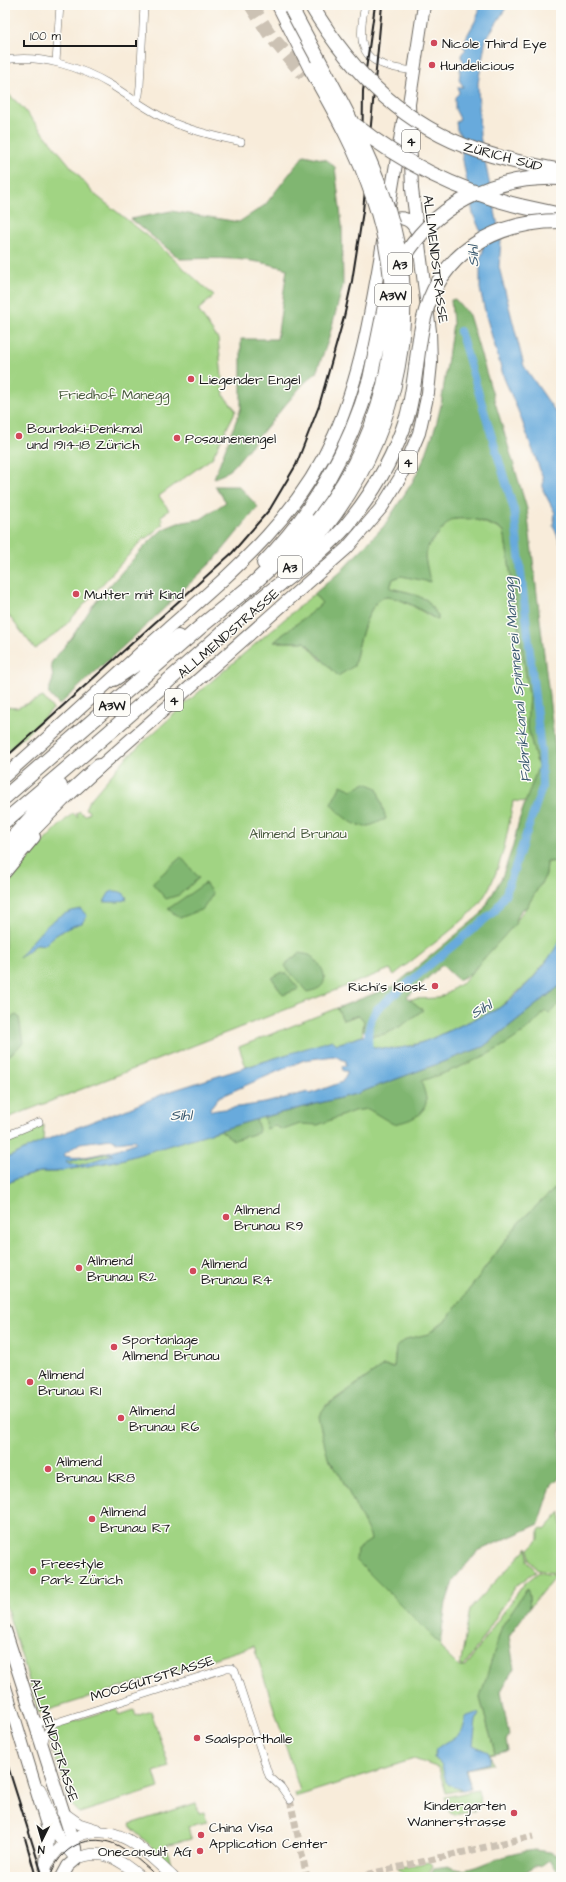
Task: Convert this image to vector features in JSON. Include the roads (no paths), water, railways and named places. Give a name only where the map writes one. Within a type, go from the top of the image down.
[{"type":"highway","name":"A3W","points":[[5,801],[12,788],[64,747],[205,623],[252,585],[301,539],[322,523],[352,472],[375,419],[390,357],[393,296],[385,237],[368,181],[342,125],[279,5]]},
{"type":"highway","name":"A3","points":[[253,606],[322,523],[349,495],[366,466],[378,440],[392,398],[401,344],[403,315],[402,285],[397,247],[384,196],[354,126],[290,5]]},
{"type":"highway","name":"ZÜRICH SÜD","points":[[311,5],[335,42],[360,73],[389,101],[422,125],[439,135],[476,150],[514,161],[561,171]]},
{"type":"highway","points":[[304,75],[344,116],[386,148],[418,167],[455,185],[490,198],[561,216]]},
{"type":"highway","name":"A3W","points":[[205,623],[273,553],[307,511],[340,458],[356,420],[370,379],[390,286],[401,261],[417,239],[446,210],[476,192],[520,180],[561,178]]},
{"type":"highway","name":"A3","points":[[253,606],[321,552],[347,525],[377,485],[398,443],[412,392],[425,316],[430,301],[443,276],[453,263],[469,249],[494,233],[523,224],[561,221]]},
{"type":"highway","name":"A3W","points":[[5,821],[108,735],[253,606]]},
{"type":"highway","points":[[114,679],[154,654],[219,608]]},
{"type":"highway","points":[[5,846],[108,735]]},
{"type":"highway","points":[[5,858],[58,804],[99,766]]},
{"type":"highway","points":[[5,797],[12,788]]},
{"type":"highway","points":[[5,830],[44,789]]},
{"type":"main road","name":"ALLMENDSTRASSE","points":[[5,776],[255,550],[282,521],[306,489],[334,436],[352,387],[370,311],[387,224],[403,122],[409,104],[424,5]]},
{"type":"main road","name":"ALLMENDSTRASSE","points":[[5,872],[34,837],[99,766],[343,552],[371,522],[393,491],[406,466],[419,433],[424,416],[429,383],[430,331],[411,178],[409,104]]},
{"type":"main road","points":[[387,224],[398,218],[406,218],[413,224],[417,231]]},
{"type":"main road","name":"ALLMENDSTRASSE","points":[[5,1630],[62,1812],[67,1841],[76,1859]]},
{"type":"main road","points":[[5,1687],[30,1767],[67,1841]]},
{"type":"main road","points":[[30,1767],[30,1773],[47,1825],[48,1838],[46,1871]]},
{"type":"main road","points":[[62,1812],[79,1824],[115,1834],[134,1843],[173,1877]]},
{"type":"main road","points":[[46,1871],[67,1841],[101,1831]]},
{"type":"main road","points":[[62,1877],[68,1866],[76,1859],[89,1854],[107,1855],[126,1865],[140,1877]]},
{"type":"street","points":[[56,62],[60,5]]},
{"type":"street","points":[[136,102],[139,95],[140,86],[144,5]]},
{"type":"street","points":[[365,5],[360,35],[361,42],[367,53],[381,65],[394,69],[414,71]]},
{"type":"street","points":[[5,60],[31,59],[56,62],[101,80],[136,102],[175,123],[242,142]]},
{"type":"street","points":[[5,1136],[39,1122]]},
{"type":"street","name":"MOOSGUTSTRASSE","points":[[33,1719],[42,1722],[54,1723],[220,1670],[232,1668],[236,1671],[269,1776],[290,1800]]},
{"type":"street","points":[[42,1748],[47,1732],[54,1723]]},
{"type":"water","name":"Sihl","points":[[480,5],[508,5],[486,39],[478,83],[480,136],[501,241],[499,267],[524,366],[555,411],[561,426],[561,545],[553,525],[555,513],[543,490],[543,478],[519,413],[504,378],[486,316],[480,289],[480,260],[483,251],[480,230],[473,214],[462,155],[460,134],[457,130],[456,122],[460,119],[455,109],[455,97],[459,93],[458,87],[463,87],[459,80],[461,64],[464,61],[461,58],[462,53],[466,49],[463,47],[477,17]]},
{"type":"water","points":[[113,891],[122,893],[127,899],[119,902],[104,902],[109,893]]},
{"type":"water","points":[[81,909],[87,916],[82,923],[62,931],[45,945],[37,944],[19,958],[38,934],[53,921],[61,915]]},
{"type":"water","name":"Sihl","points":[[561,938],[561,985],[483,1047],[356,1094],[264,1117],[121,1160],[55,1172],[40,1172],[16,1179],[5,1185],[5,1159],[43,1141],[114,1113],[118,1113],[168,1092],[332,1040],[337,1044],[366,1035],[371,1046],[395,1048],[407,1047],[432,1039],[499,1008],[526,986],[542,968]],"holes":[[[334,1056],[346,1061],[346,1065],[342,1067],[343,1071],[347,1071],[347,1073],[342,1082],[310,1094],[308,1092],[265,1103],[211,1111],[210,1108],[219,1097],[304,1060]],[[111,1139],[116,1142],[134,1140],[136,1142],[100,1154],[89,1156],[70,1157],[63,1155],[80,1143]],[[108,1153],[113,1154],[78,1166],[73,1164],[70,1165],[66,1162]]]},
{"type":"water","points":[[476,1713],[479,1714],[476,1721],[473,1745],[488,1752],[490,1755],[490,1763],[465,1769],[471,1788],[463,1790],[449,1785],[446,1782],[442,1766],[434,1758],[436,1749],[460,1734],[463,1730],[465,1717]]},
{"type":"waterway","name":"Fabrikkanal Spinnerei Manegg","points":[[369,1050],[368,1039],[370,1023],[378,1008],[495,911],[506,893],[542,788],[541,751],[514,510],[460,331]]},
{"type":"waterway","points":[[555,416],[556,414],[561,416]]},
{"type":"tunnel","points":[[251,5],[270,35],[304,75]]},
{"type":"tunnel","points":[[290,1800],[307,1877]]},
{"type":"tunnel","points":[[357,1877],[533,1836]]},
{"type":"tram line","points":[[50,1877],[54,1866],[60,1857],[68,1850],[87,1841],[97,1840],[108,1842],[124,1849],[158,1877]]},
{"type":"railway","points":[[362,169],[363,91],[375,5]]},
{"type":"railway","points":[[5,758],[232,553],[270,509],[296,465],[319,406],[344,317],[352,281],[363,211],[382,5]]},
{"type":"railway","points":[[5,1757],[43,1877]]},
{"type":"railway","points":[[25,1838],[36,1877]]},
{"type":"place","name":"Nicole Third Eye","points":[[434,43]]},
{"type":"place","name":"Hundelicious","points":[[432,65]]},
{"type":"place","name":"Liegender Engel","points":[[191,379]]},
{"type":"place","name":"Bourbaki-Denkmal und 1914-18 Zürich","points":[[19,436]]},
{"type":"place","name":"Posaunenengel","points":[[177,438]]},
{"type":"place","name":"Mutter mit Kind","points":[[76,594]]},
{"type":"place","name":"Richi's Kiosk","points":[[435,986]]},
{"type":"place","name":"Allmend Brunau R9","points":[[226,1217]]},
{"type":"place","name":"Allmend Brunau R2","points":[[79,1268]]},
{"type":"place","name":"Allmend Brunau R4","points":[[193,1271]]},
{"type":"place","name":"Sportanlage Allmend Brunau","points":[[114,1347]]},
{"type":"place","name":"Allmend Brunau R1","points":[[30,1382]]},
{"type":"place","name":"Allmend Brunau R6","points":[[121,1418]]},
{"type":"place","name":"Allmend Brunau KR8","points":[[48,1469]]},
{"type":"place","name":"Allmend Brunau R7","points":[[92,1519]]},
{"type":"place","name":"Freestyle Park Zürich","points":[[33,1571]]},
{"type":"place","name":"Saalsporthalle","points":[[197,1738]]},
{"type":"place","name":"Kindergarten Wannerstrasse","points":[[514,1813]]},
{"type":"place","name":"China Visa Application Center","points":[[201,1835]]},
{"type":"place","name":"Oneconsult AG","points":[[200,1851]]},
{"type":"park label","name":"Friedhof Manegg","points":[[114,394]]},
{"type":"park label","name":"Allmend Brunau","points":[[298,833]]}]
